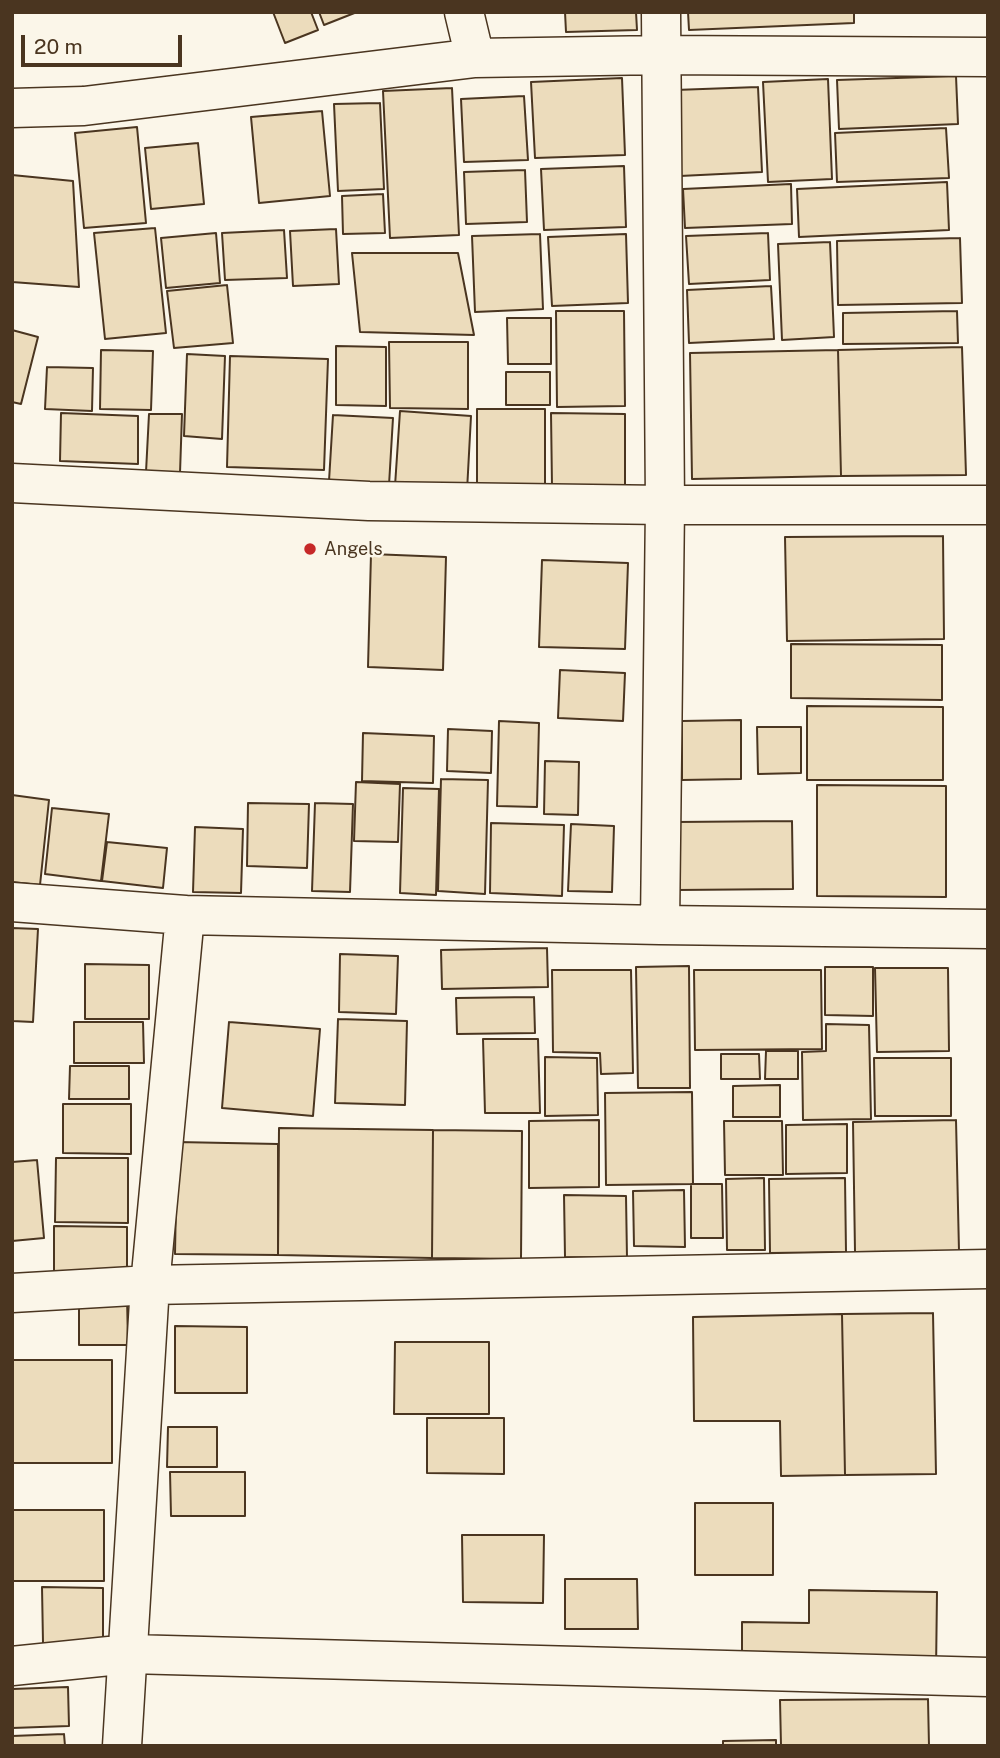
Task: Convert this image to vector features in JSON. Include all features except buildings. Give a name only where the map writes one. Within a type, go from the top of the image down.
[{"type":"street","points":[[464,12],[475,58]]},
{"type":"street","points":[[660,925],[665,505],[661,12]]},
{"type":"street","points":[[12,108],[84,106],[475,58],[662,55],[988,57]]},
{"type":"street","points":[[12,483],[369,501],[988,505]]},
{"type":"street","points":[[12,902],[185,915],[988,929]]},
{"type":"street","points":[[122,1746],[150,1286],[185,915]]},
{"type":"street","points":[[12,1293],[150,1286],[988,1269]]},
{"type":"street","points":[[12,1666],[129,1654],[988,1677]]},
{"type":"place","name":"Angels","points":[[310,549]]}]
